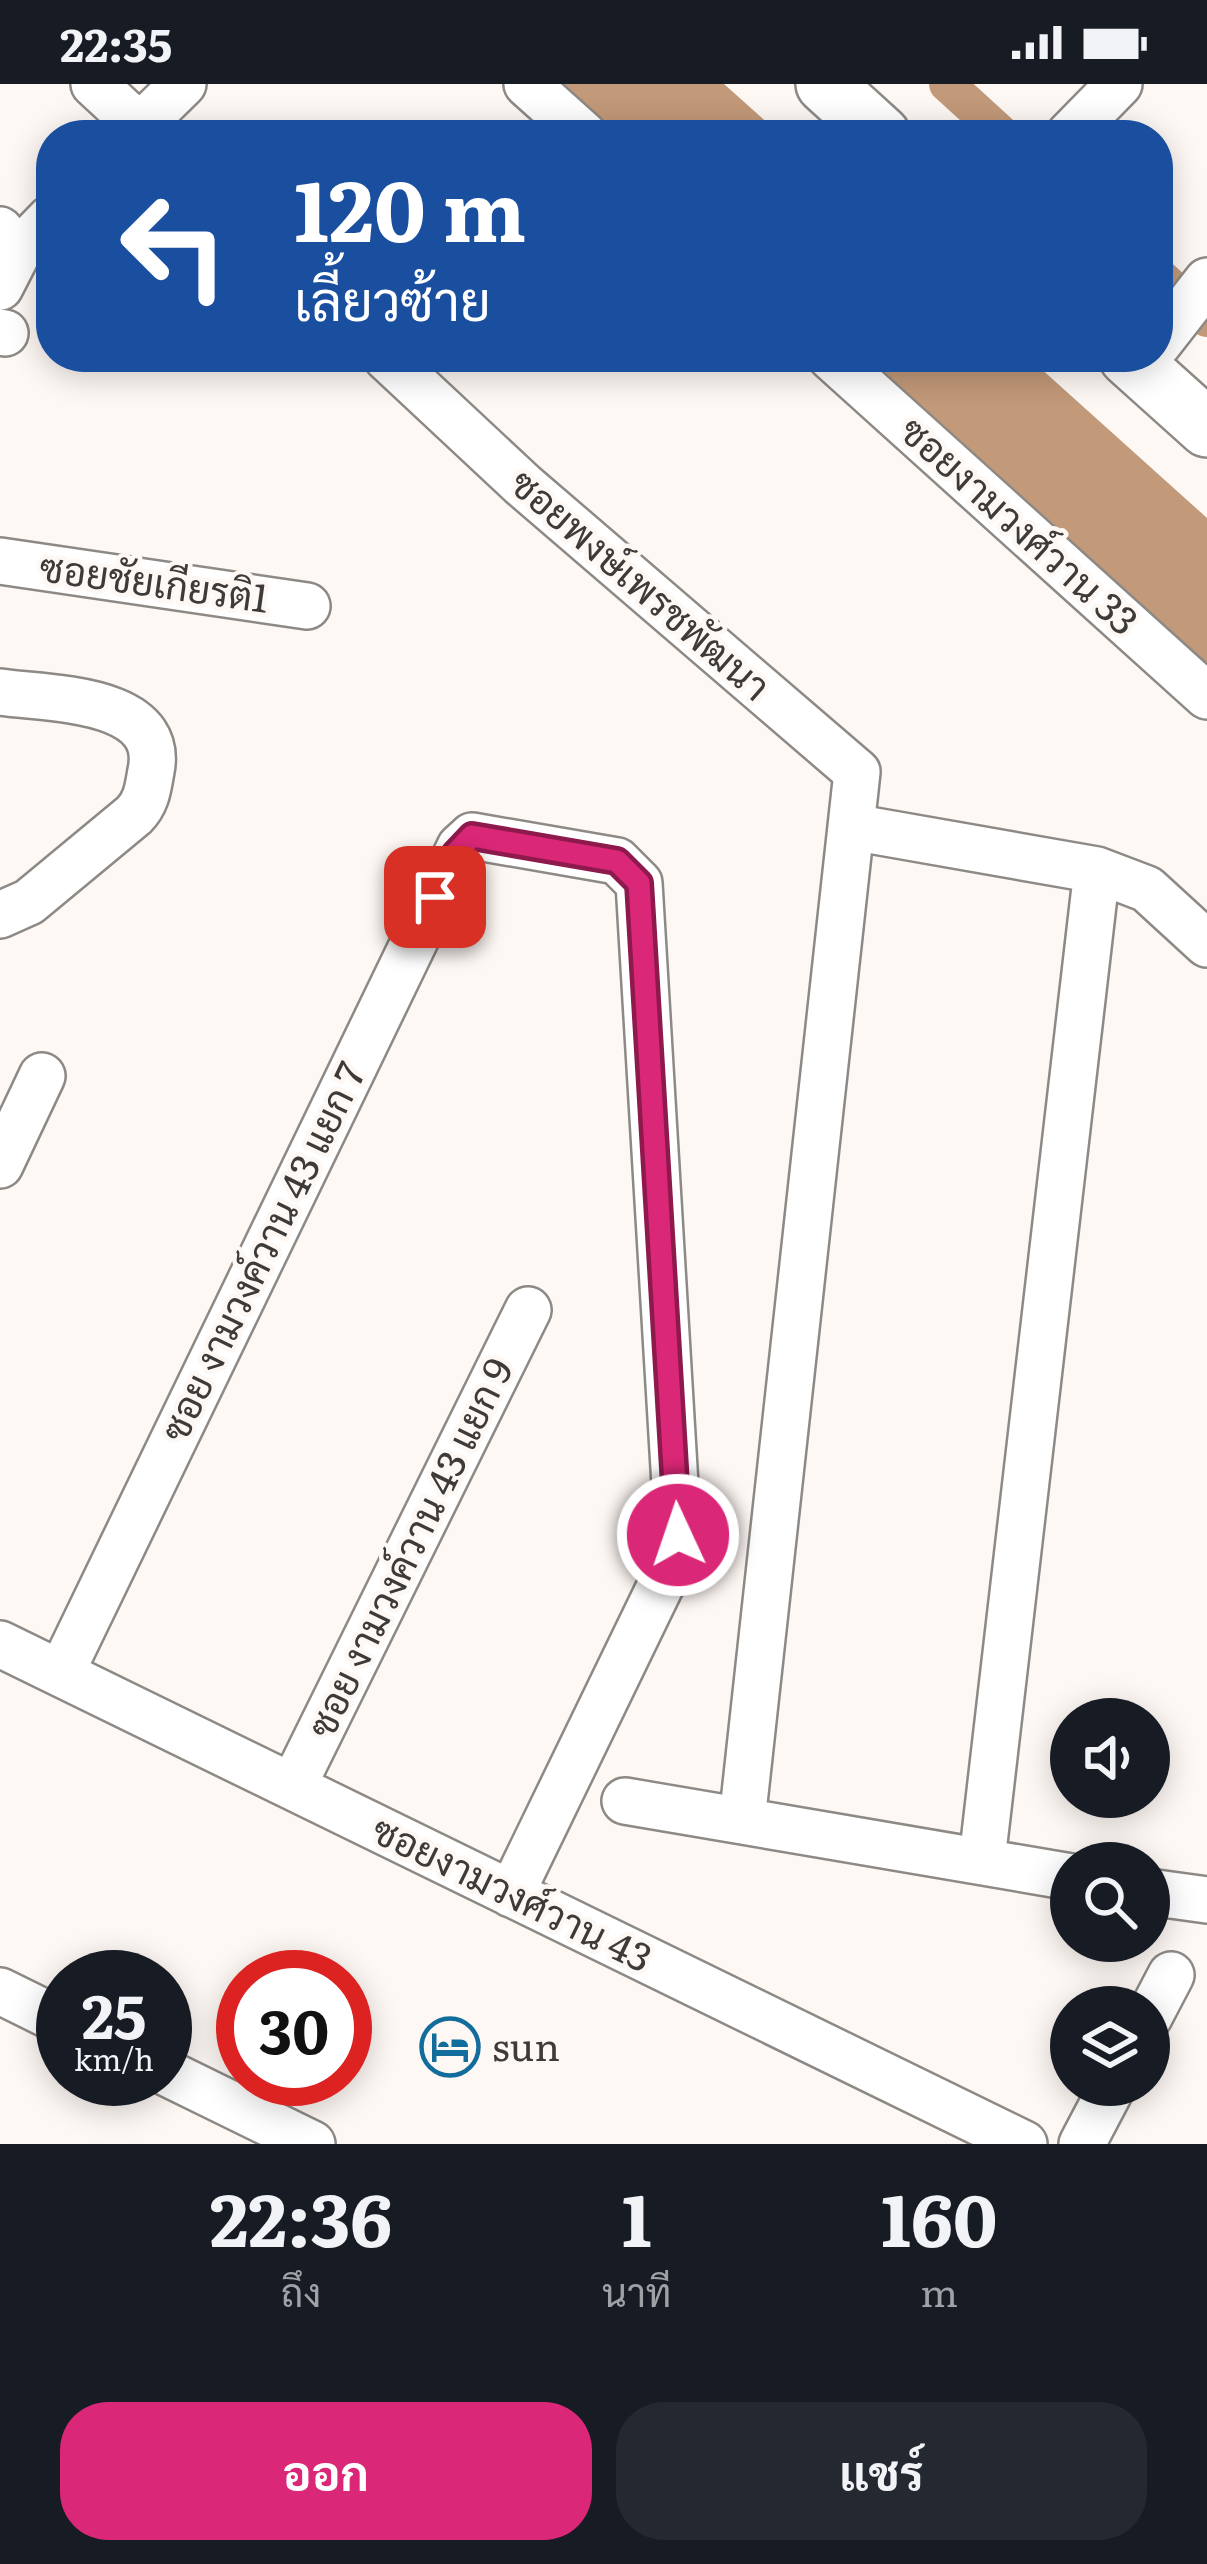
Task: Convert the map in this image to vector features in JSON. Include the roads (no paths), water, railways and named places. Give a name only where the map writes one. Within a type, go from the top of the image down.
[{"type":"main road","points":[[825,84],[865,120]]},
{"type":"main road","points":[[1165,372],[1207,428]]},
{"type":"street","points":[[94,84],[128,120]]},
{"type":"street","points":[[150,120],[183,84]]},
{"type":"street","points":[[527,84],[567,120]]},
{"type":"street","points":[[1084,120],[1119,84]]},
{"type":"street","points":[[6,256],[36,231]]},
{"type":"street","points":[[1173,321],[1207,281]]},
{"type":"street","name":"ซอยพงษ์เพรชพัฒนา","points":[[402,372],[523,485],[850,764],[859,785],[742,1821]]},
{"type":"street","name":"ซอยงามวงศ์วาน 33","points":[[848,372],[1207,696]]},
{"type":"street","name":"ซอยชัยเกียรติ1","points":[[0,561],[307,605]]},
{"type":"street","points":[[0,692],[122,714],[145,733],[153,759],[141,808],[29,902],[0,915]]},
{"type":"street","points":[[852,826],[1097,870],[1148,889],[1207,944]]},
{"type":"street","name":"ซอย งามวงค์วาน 43 แยก 7","points":[[61,1673],[455,854],[472,836],[617,861],[639,883],[678,1535],[671,1564],[512,1894]]},
{"type":"street","points":[[982,1860],[1097,870]]},
{"type":"street","points":[[0,1165],[42,1076]]},
{"type":"street","name":"ซอย งามวงค์วาน 43 แยก 9","points":[[292,1786],[528,1310]]},
{"type":"street","name":"ซอยงามวงศ์วาน 43","points":[[0,1644],[1024,2144]]},
{"type":"street","points":[[625,1801],[1050,1873]]},
{"type":"street","points":[[1170,1895],[1207,1900]]},
{"type":"street","points":[[1166,1986],[1172,1975]]},
{"type":"street","points":[[0,1991],[36,2009]]},
{"type":"street","points":[[192,2085],[312,2144]]},
{"type":"street","points":[[1082,2144],[1102,2106]]},
{"type":"waterway","points":[[947,84],[987,120]]},
{"type":"waterway","points":[[1173,288],[1207,319]]},
{"type":"place","name":"sun","points":[[450,2047]]}]
